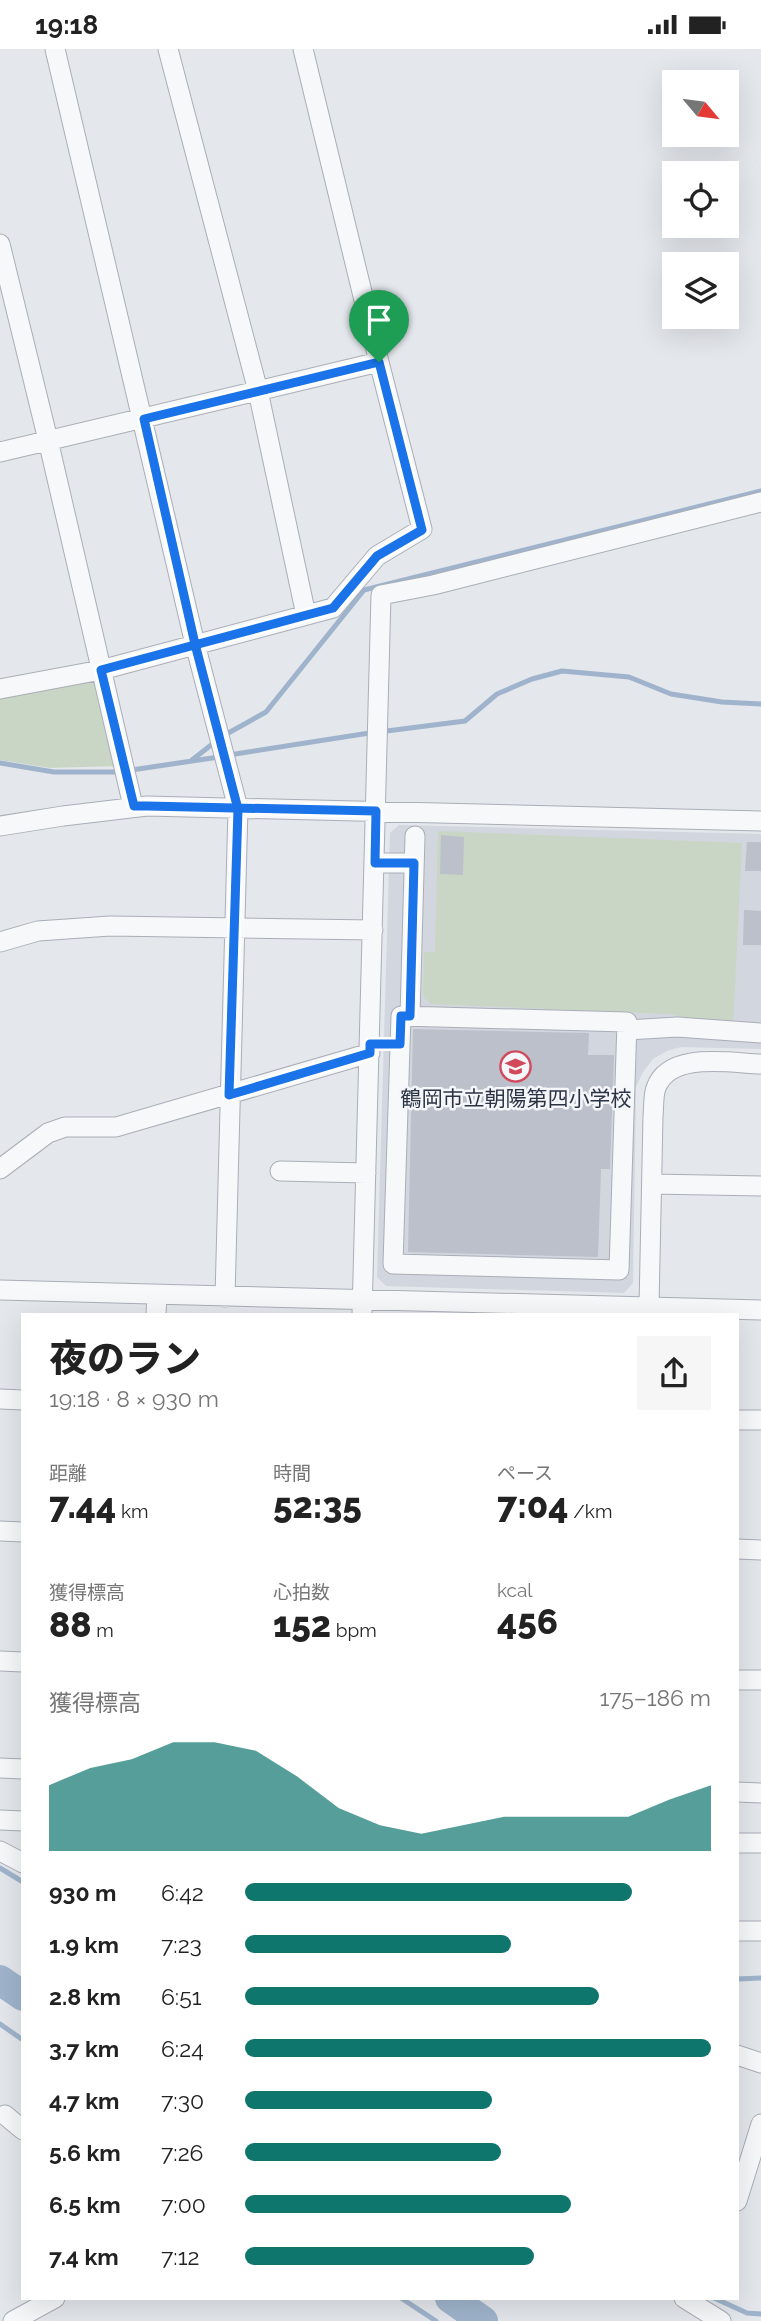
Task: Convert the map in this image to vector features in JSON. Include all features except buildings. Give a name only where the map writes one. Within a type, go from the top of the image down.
[{"type":"street","points":[[55,49],[195,644],[238,809],[225,1297]]},
{"type":"street","points":[[168,49],[258,391],[306,615]]},
{"type":"street","points":[[0,689],[101,670],[333,608],[377,556],[422,530],[303,49]]},
{"type":"street","points":[[0,244],[134,806]]},
{"type":"street","points":[[0,452],[379,362]]},
{"type":"street","points":[[363,1307],[381,596],[761,502]]},
{"type":"street","points":[[0,826],[134,806],[761,821]]},
{"type":"street","points":[[410,1016],[415,836]]},
{"type":"street","points":[[375,863],[414,863]]},
{"type":"street","points":[[0,942],[38,931],[110,926],[373,930]]},
{"type":"street","points":[[401,1016],[410,1016],[627,1022],[619,1270],[393,1264],[401,1016]]},
{"type":"street","points":[[627,1030],[677,1027],[761,1033]]},
{"type":"street","points":[[727,1063],[728,1032]]},
{"type":"street","points":[[0,1169],[48,1133],[65,1127],[116,1128],[229,1095],[370,1048],[400,1044]]},
{"type":"street","points":[[649,1307],[656,1088],[670,1068],[684,1064],[761,1064]]},
{"type":"street","points":[[280,1171],[366,1173]]},
{"type":"street","points":[[652,1184],[761,1186]]},
{"type":"street","points":[[364,1242],[394,1243]]},
{"type":"street","points":[[0,1290],[157,1304],[225,1297],[363,1307],[588,1310],[649,1307],[761,1310]]},
{"type":"street","points":[[0,1399],[21,1399]]},
{"type":"street","points":[[739,1420],[761,1420]]},
{"type":"street","points":[[0,1531],[21,1532]]},
{"type":"street","points":[[739,1549],[761,1550]]},
{"type":"street","points":[[0,1661],[21,1661]]},
{"type":"street","points":[[739,1680],[761,1680]]},
{"type":"street","points":[[0,1768],[21,1769]]},
{"type":"street","points":[[739,1792],[761,1793]]},
{"type":"street","points":[[0,1820],[21,1821]]},
{"type":"street","points":[[739,1843],[761,1843]]},
{"type":"street","points":[[0,1851],[21,1862]]},
{"type":"street","points":[[739,1931],[761,1931]]},
{"type":"street","points":[[739,2056],[761,2063]]},
{"type":"street","points":[[5,2115],[21,2128]]},
{"type":"street","points":[[739,2195],[761,2124]]},
{"type":"street","points":[[13,2321],[51,2300]]},
{"type":"street","points":[[704,2303],[721,2321]]},
{"type":"shaded area","name":"鶴岡市立朝陽第四小学校","points":[[399,825],[761,834],[761,1049],[681,1047],[653,1059],[643,1072],[636,1087],[633,1283],[624,1293],[386,1286],[377,1277],[390,833]]},
{"type":"green space","points":[[98,677],[119,766],[50,768],[0,760],[0,698]]},
{"type":"green space","points":[[438,831],[742,843],[733,1026],[668,1014],[431,1004],[423,997],[424,952],[435,952]]},
{"type":"waterway","points":[[223,736],[266,712],[364,590],[761,491]]},
{"type":"waterway","points":[[229,755],[465,721],[497,694],[532,679],[562,671],[629,677],[671,694],[722,702],[761,704]]},
{"type":"waterway","points":[[192,760],[215,742]]},
{"type":"waterway","points":[[0,763],[54,772],[118,772],[219,757]]},
{"type":"waterway","points":[[0,1868],[21,1881]]},
{"type":"waterway","points":[[739,1979],[761,1978]]},
{"type":"waterway","points":[[0,1980],[21,1995]]},
{"type":"waterway","points":[[0,2024],[21,2039]]},
{"type":"waterway","points":[[404,2300],[436,2321]]},
{"type":"waterway","points":[[453,2300],[483,2321]]},
{"type":"waterway","points":[[718,2300],[747,2313],[761,2314]]},
{"type":"place","name":"鶴岡市立朝陽第四小学校","points":[[516,1066]]},
{"type":"route","points":[[379,362],[144,419],[195,644],[238,809],[229,1095],[370,1053],[370,1044],[400,1044],[401,1016],[410,1016],[414,863],[375,863],[376,811],[238,809],[134,806],[101,670],[195,644],[333,608],[377,556],[422,530],[379,362]]}]
